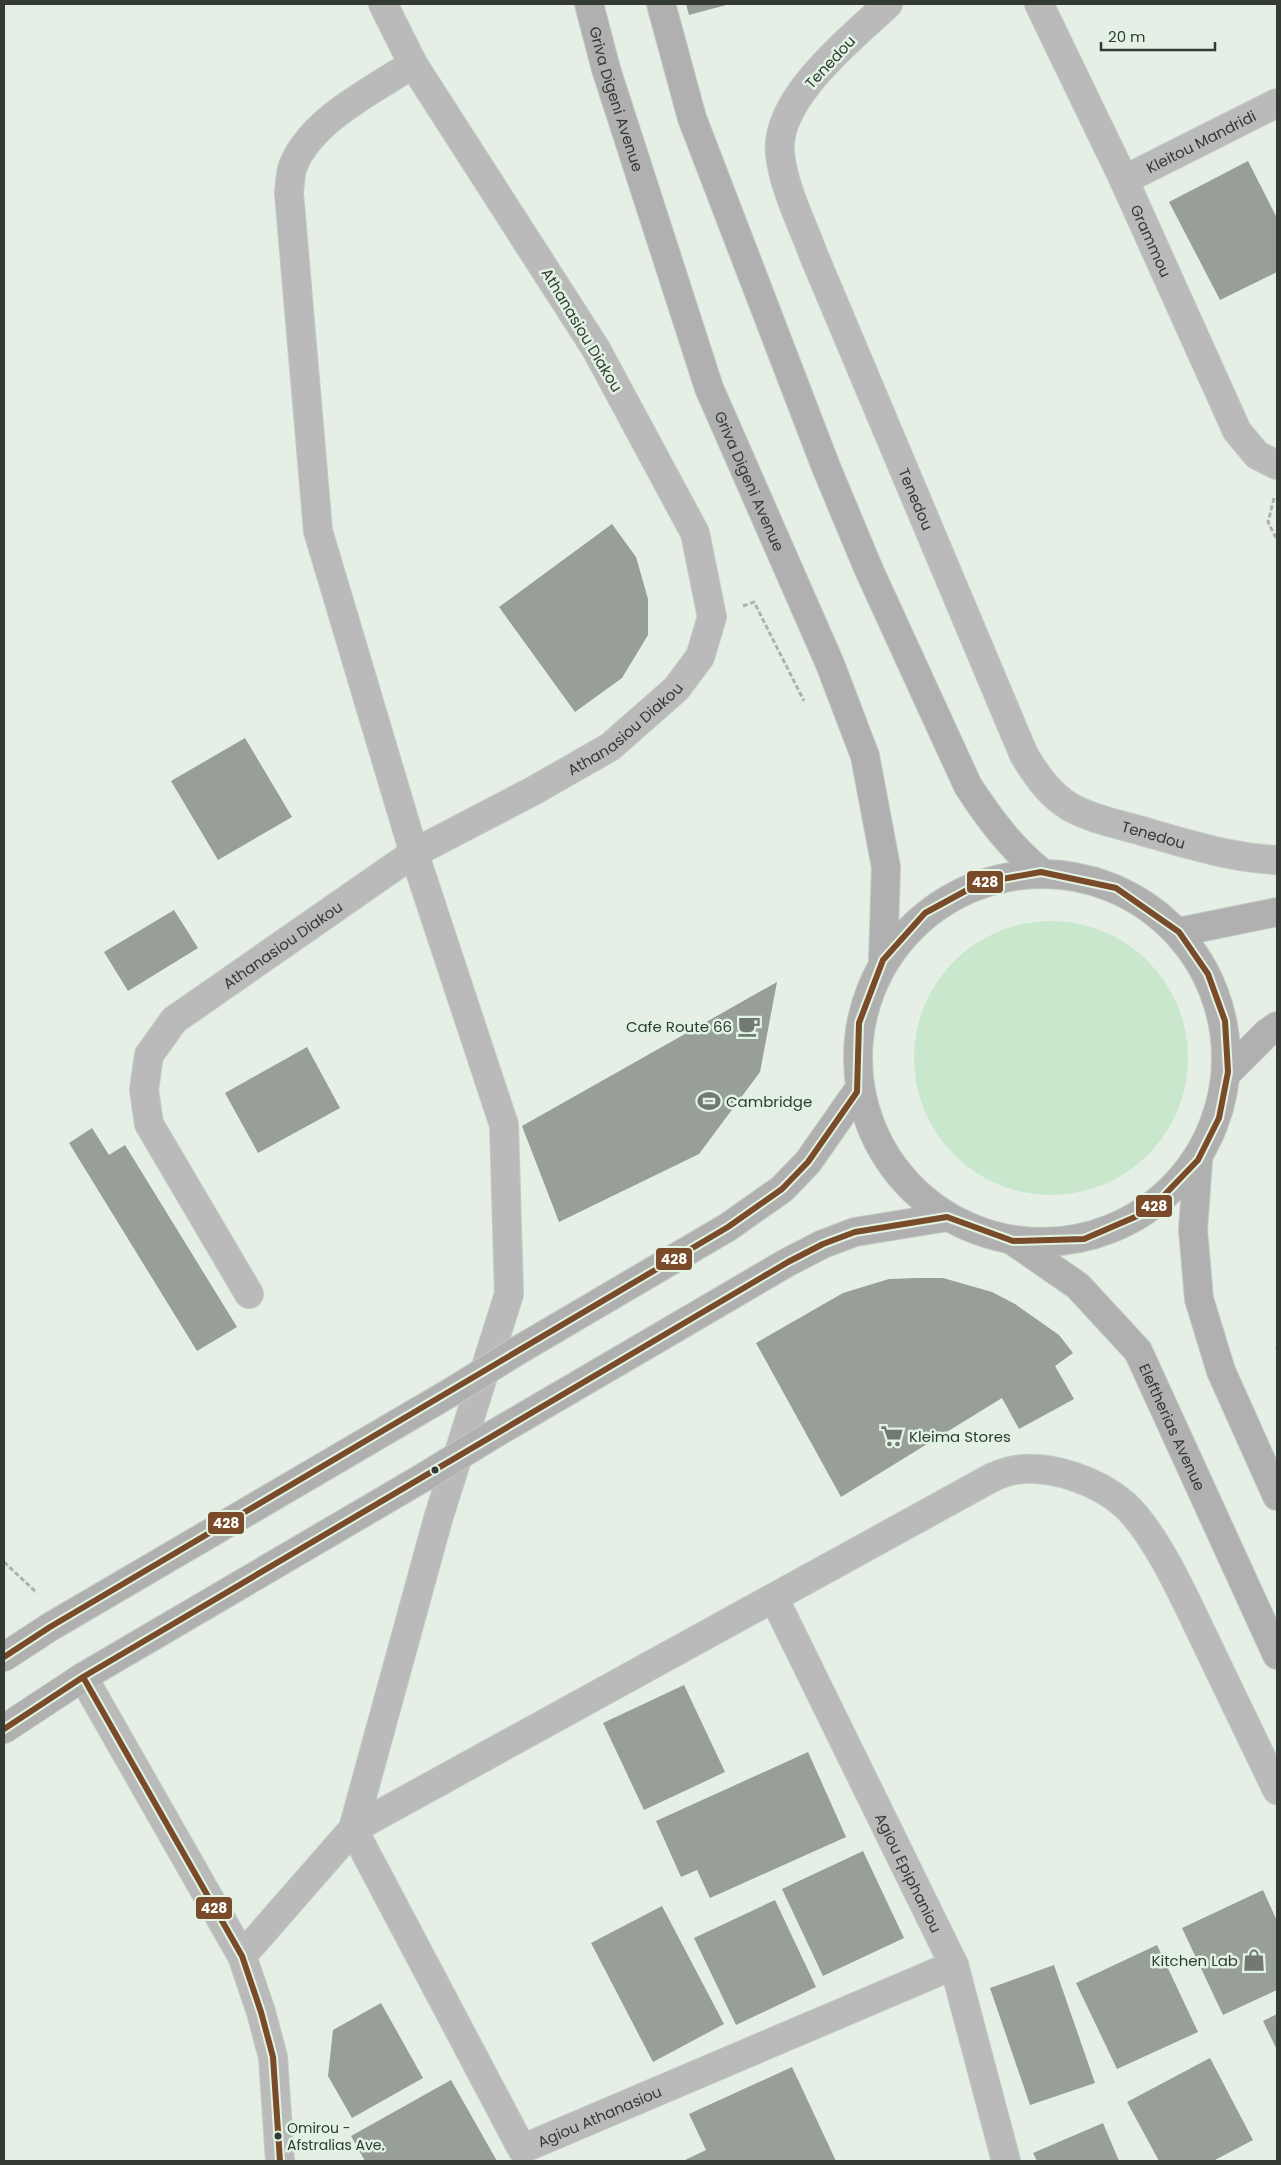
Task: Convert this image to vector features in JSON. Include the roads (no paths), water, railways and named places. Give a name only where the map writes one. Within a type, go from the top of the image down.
[{"type":"main road","name":"Griva Digeni Avenue","points":[[589,4],[606,68],[709,388],[830,664],[865,756],[886,867],[883,960]]},
{"type":"main road","points":[[661,4],[692,118],[826,467],[869,570],[968,786],[986,814],[1008,841],[1041,872]]},
{"type":"main road","points":[[1041,872],[1116,888],[1179,932],[1208,974],[1225,1021],[1228,1072],[1219,1118],[1198,1160],[1149,1211],[1084,1239],[1014,1241],[947,1217],[906,1183],[876,1140],[858,1092],[859,1023],[883,960],[925,913],[980,883],[1041,872]]},
{"type":"main road","points":[[1179,932],[1277,912]]},
{"type":"main road","points":[[1228,1072],[1267,1033],[1277,1026]]},
{"type":"main road","points":[[4,1657],[50,1627],[728,1227],[782,1189],[808,1162],[858,1092]]},
{"type":"main road","points":[[1198,1160],[1193,1230],[1200,1299],[1222,1371],[1277,1496]]},
{"type":"main road","points":[[4,1729],[83,1677],[788,1262],[823,1244],[855,1232],[947,1217]]},
{"type":"main road","name":"Eleftherias Avenue","points":[[1014,1241],[1078,1286],[1138,1351],[1277,1655]]},
{"type":"street","name":"Athanasiou Diakou","points":[[249,1294],[149,1124],[144,1090],[149,1055],[174,1020],[414,854],[533,791],[610,747],[676,689],[700,657],[712,617],[695,533],[596,349],[414,64],[383,4]]},
{"type":"street","name":"Tenedou","points":[[888,4],[816,73],[796,100],[783,126],[780,153],[789,189],[814,256],[1024,755],[1035,774],[1050,793],[1070,806],[1093,817],[1214,852],[1252,859],[1277,860]]},
{"type":"street","name":"Grammou","points":[[1038,4],[1124,180],[1237,430],[1257,456],[1277,465]]},
{"type":"street","points":[[353,1829],[438,1519],[509,1294],[504,1125],[414,854],[318,531],[290,193],[292,168],[305,143],[328,120],[414,64]]},
{"type":"street","name":"Kleitou Mandridi","points":[[1124,180],[1277,103]]},
{"type":"street","points":[[242,1956],[353,1829],[993,1477],[1016,1470],[1037,1469],[1062,1474],[1105,1491],[1125,1506],[1149,1536],[1180,1588],[1277,1790]]},
{"type":"street","name":"Agiou Epiphaniou","points":[[774,1598],[954,1965],[1006,2161]]},
{"type":"street","points":[[83,1677],[242,1956],[261,2012],[273,2057],[280,2161]]},
{"type":"street","name":"Agiou Athanasiou","points":[[353,1829],[522,2149],[954,1965]]},
{"type":"place","name":"Cafe Route 66","points":[[749,1026]]},
{"type":"place","name":"Cambridge","points":[[709,1101]]},
{"type":"place","name":"Kleima Stores","points":[[892,1436]]},
{"type":"place","name":"Kitchen Lab","points":[[1254,1960]]},
{"type":"place","name":"Omirou - Afstralias Ave.","points":[[278,2136]]}]
